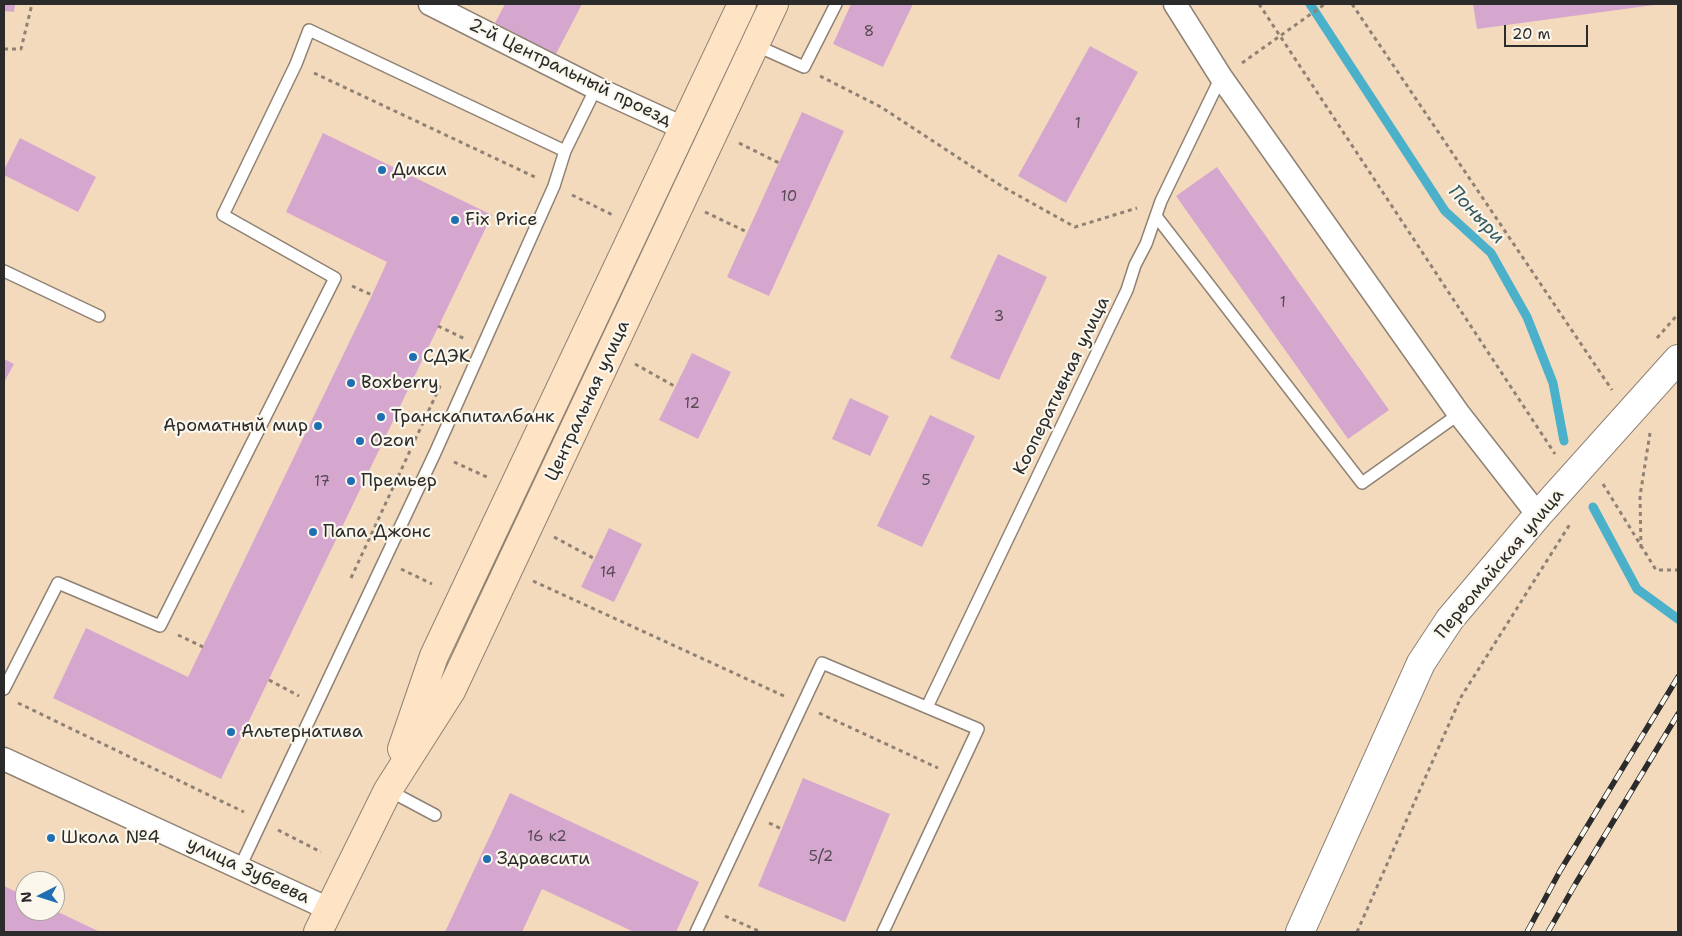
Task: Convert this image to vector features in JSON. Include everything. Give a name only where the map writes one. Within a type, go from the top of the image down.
[{"type":"main road","name":"Центральная улица","points":[[388,790],[434,656],[742,4]]},
{"type":"main road","name":"Центральная улица","points":[[323,920],[388,790],[455,682],[774,4]]},
{"type":"street","name":"2-й Центральный проезд","points":[[430,4],[596,88],[683,128]]},
{"type":"street","points":[[1176,4],[1221,77],[1459,414],[1538,515]]},
{"type":"street","name":"Первомайская улица","points":[[1300,932],[1421,663],[1450,619],[1538,515],[1678,358]]},
{"type":"street","name":"улица Зубеева","points":[[4,759],[240,867],[323,920]]},
{"type":"lane","points":[[755,45],[804,68],[836,4]]},
{"type":"lane","points":[[4,690],[58,583],[160,626],[335,278],[222,215],[296,64],[309,30],[565,151]]},
{"type":"lane","name":"Кооперативная улица","points":[[927,707],[1127,290],[1161,201],[1221,77]]},
{"type":"lane","points":[[240,867],[483,349],[554,186],[565,151],[596,88]]},
{"type":"lane","points":[[1156,216],[1362,483],[1459,414]]},
{"type":"lane","points":[[4,271],[99,316]]},
{"type":"lane","points":[[696,932],[822,663],[978,729],[883,932]]},
{"type":"lane","points":[[388,790],[435,815]]},
{"type":"path","points":[[4,49],[21,49],[32,4]]},
{"type":"path","points":[[1259,4],[1559,459]]},
{"type":"path","points":[[1221,77],[1325,4]]},
{"type":"path","points":[[1352,4],[1612,390]]},
{"type":"path","points":[[296,64],[614,215]]},
{"type":"path","points":[[804,68],[881,107],[1003,187],[1075,227],[1161,201]]},
{"type":"path","points":[[732,139],[779,162]]},
{"type":"path","points":[[700,209],[747,232]]},
{"type":"path","points":[[438,326],[483,349]]},
{"type":"path","points":[[627,360],[676,387]]},
{"type":"path","points":[[347,587],[442,382]]},
{"type":"path","points":[[1641,548],[1640,496],[1651,427],[1645,434]]},
{"type":"path","points":[[1597,490],[1609,476]]},
{"type":"path","points":[[1603,484],[1656,570],[1678,570]]},
{"type":"path","points":[[1357,932],[1461,697],[1575,516]]},
{"type":"path","points":[[554,538],[595,559]]},
{"type":"path","points":[[533,581],[957,776]]},
{"type":"path","points":[[160,626],[203,647]]},
{"type":"path","points":[[269,680],[316,705]]},
{"type":"path","points":[[13,700],[262,821],[321,852]]},
{"type":"path","points":[[708,908],[761,932]]},
{"type":"building","points":[[4,4],[15,4],[14,12],[4,11]]},
{"type":"building","points":[[505,4],[582,4],[556,54],[495,23]]},
{"type":"building","points":[[851,4],[913,4],[883,67],[833,44]]},
{"type":"building","points":[[1473,4],[1654,4],[1654,5],[1477,29]]},
{"type":"building","points":[[1090,46],[1138,72],[1066,203],[1018,176]]},
{"type":"building","points":[[802,112],[844,131],[769,296],[727,277]]},
{"type":"building","points":[[323,133],[492,215],[221,779],[53,698],[86,628],[188,677],[372,295],[387,262],[286,212]]},
{"type":"building","points":[[20,138],[96,177],[78,212],[4,175],[4,170]]},
{"type":"building","points":[[1217,167],[1389,410],[1348,439],[1176,196]]},
{"type":"building","points":[[998,254],[1047,277],[999,380],[950,358]]},
{"type":"building","points":[[692,353],[731,372],[698,439],[659,420]]},
{"type":"building","points":[[4,359],[14,364],[4,382]]},
{"type":"building","points":[[850,398],[889,416],[870,456],[832,439]]},
{"type":"building","points":[[930,415],[975,436],[922,547],[877,526]]},
{"type":"building","points":[[609,528],[642,544],[614,602],[581,587]]},
{"type":"building","points":[[803,778],[890,814],[845,922],[758,886]]},
{"type":"building","points":[[510,793],[699,882],[676,932],[634,932],[542,889],[522,932],[445,932]]},
{"type":"building","points":[[4,886],[15,891],[15,921],[65,921],[65,915],[100,932],[4,932]]},
{"type":"waterway","name":"Поныри","points":[[1310,4],[1445,211],[1491,253],[1527,317],[1553,383],[1564,441]]},
{"type":"waterway","name":"Поныри","points":[[1593,507],[1637,589],[1678,619]]},
{"type":"railway","points":[[1527,932],[1560,871],[1678,677]]},
{"type":"railway","points":[[1548,932],[1678,714]]},
{"type":"place","name":"Дикси","points":[[382,170]]},
{"type":"place","name":"Fix Price","points":[[455,220]]},
{"type":"place","name":"СДЭК","points":[[413,357]]},
{"type":"place","name":"Boxberry","points":[[351,383]]},
{"type":"place","name":"Транскапиталбанк","points":[[381,417]]},
{"type":"place","name":"Ароматный мир","points":[[318,426]]},
{"type":"place","name":"Ozon","points":[[360,441]]},
{"type":"place","name":"Премьер","points":[[351,481]]},
{"type":"place","name":"Папа Джонс","points":[[313,532]]},
{"type":"place","name":"Альтернатива","points":[[231,732]]},
{"type":"place","name":"Школа №4","points":[[51,838]]},
{"type":"place","name":"Здравсити","points":[[487,859]]}]
